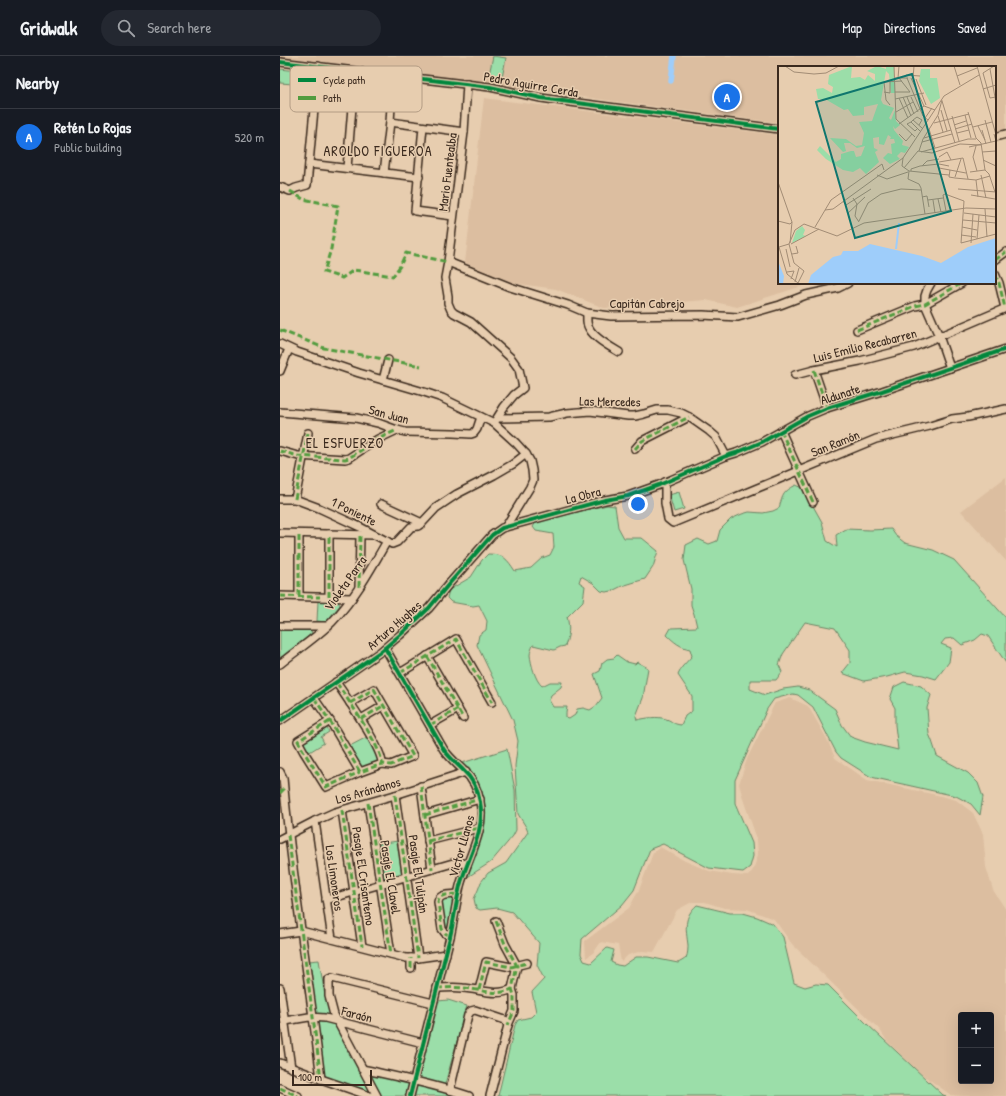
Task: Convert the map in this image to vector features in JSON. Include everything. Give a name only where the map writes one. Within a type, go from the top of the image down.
[{"type":"street","name":"Pedro Aguirre Cerda","points":[[280,62],[318,66]]},
{"type":"street","name":"Pedro Aguirre Cerda","points":[[422,79],[490,87],[562,101],[778,129]]},
{"type":"street","name":"Mario Fuentealba","points":[[466,84],[464,132],[445,278],[448,303],[451,310],[471,322],[511,358],[519,369],[524,388],[514,395],[504,407],[496,421]]},
{"type":"street","points":[[280,188],[290,191],[306,185],[314,112]]},
{"type":"street","points":[[347,168],[352,112]]},
{"type":"street","points":[[384,173],[391,112]]},
{"type":"street","points":[[390,122],[464,132]]},
{"type":"street","points":[[423,127],[415,211],[453,216]]},
{"type":"street","points":[[996,137],[1006,134]]},
{"type":"street","points":[[309,164],[419,177]]},
{"type":"street","points":[[996,259],[1006,252]]},
{"type":"street","name":"Capitán Cabrejo","points":[[448,262],[510,287],[568,305],[588,313],[611,316],[738,316],[780,305],[806,295],[838,288],[846,284]]},
{"type":"street","points":[[996,276],[1005,308]]},
{"type":"street","points":[[930,284],[926,290],[925,304],[939,336],[950,368]]},
{"type":"street","points":[[857,330],[915,306],[925,304],[960,284]]},
{"type":"street","name":"Luis Emilio Recabarren","points":[[795,375],[860,361],[914,347],[1005,308]]},
{"type":"street","points":[[588,313],[588,328],[598,339],[619,352]]},
{"type":"street","name":"Las Mercedes","points":[[280,344],[297,352],[436,396],[481,418],[496,421],[549,417],[567,413],[590,411],[628,416],[635,416],[662,410],[674,411],[689,417],[716,437],[726,456]]},
{"type":"street","points":[[280,371],[289,349]]},
{"type":"street","name":"Aldunate","points":[[665,482],[762,442],[808,416],[826,408],[882,391],[1006,349]]},
{"type":"street","points":[[383,380],[388,360]]},
{"type":"street","points":[[814,370],[826,408]]},
{"type":"street","name":"San Ramón","points":[[665,482],[665,503],[668,520],[673,523],[876,439],[952,419],[1006,409]]},
{"type":"street","name":"San Juan","points":[[280,412],[356,418],[378,423],[397,430],[414,433],[471,434],[477,429],[481,418]]},
{"type":"street","points":[[635,449],[642,441],[689,417]]},
{"type":"street","points":[[496,421],[526,454],[530,461],[533,480],[506,526]]},
{"type":"street","points":[[280,451],[298,456],[304,455],[345,459],[349,458],[378,439],[397,430]]},
{"type":"street","points":[[781,431],[813,502]]},
{"type":"street","points":[[295,499],[308,433]]},
{"type":"street","name":"1 Poniente","points":[[411,527],[418,526],[436,508],[448,500],[513,464],[526,454]]},
{"type":"street","name":"La Obra","points":[[506,526],[605,500],[628,496],[665,482]]},
{"type":"street","name":"1 Poniente","points":[[280,499],[295,499],[319,508],[392,544],[397,542],[411,527],[414,519]]},
{"type":"street","points":[[381,504],[422,523]]},
{"type":"street","name":"Arturo Hughes","points":[[280,721],[385,648],[409,628],[429,608],[492,535],[506,526]]},
{"type":"street","points":[[280,533],[376,535]]},
{"type":"street","points":[[299,534],[299,596]]},
{"type":"street","points":[[329,534],[329,597]]},
{"type":"street","points":[[359,587],[360,535]]},
{"type":"street","name":"Violeta Parra","points":[[280,664],[336,618],[352,598],[387,541]]},
{"type":"street","points":[[280,596],[352,598]]},
{"type":"street","points":[[280,626],[327,626]]},
{"type":"street","points":[[400,673],[456,639],[492,702]]},
{"type":"street","name":"Victor LLanos","points":[[385,648],[447,754],[466,772],[475,787],[480,799],[481,813],[475,843],[458,894],[446,954],[410,1096]]},
{"type":"street","points":[[427,656],[463,718]]},
{"type":"street","points":[[336,682],[361,719],[381,756],[382,764]]},
{"type":"street","points":[[330,721],[298,741],[326,787],[382,764],[391,765],[413,756],[374,690],[350,703]]},
{"type":"street","points":[[314,698],[330,721],[360,772]]},
{"type":"street","points":[[361,719],[383,706]]},
{"type":"street","points":[[430,725],[458,709]]},
{"type":"street","points":[[280,772],[283,776],[282,791],[321,1079]]},
{"type":"street","name":"Los Arándanos","points":[[280,839],[328,814],[395,795],[466,772]]},
{"type":"street","points":[[421,786],[432,869]]},
{"type":"street","name":"Pasaje El Tulipán","points":[[395,795],[407,876],[415,958],[411,968]]},
{"type":"street","points":[[425,815],[480,799]]},
{"type":"street","name":"Pasaje El Clavel","points":[[368,803],[391,954]]},
{"type":"street","name":"Pasaje El Crisantemo","points":[[342,810],[362,946]]},
{"type":"street","name":"Los Limoneros","points":[[315,820],[332,939]]},
{"type":"street","points":[[428,840],[479,828]]},
{"type":"street","points":[[326,900],[432,869],[457,863],[467,864]]},
{"type":"street","points":[[450,936],[442,929],[438,899],[444,896],[458,894]]},
{"type":"street","points":[[490,1096],[508,1025],[514,1011],[514,995],[512,989],[517,966],[505,944],[496,921]]},
{"type":"street","points":[[280,934],[301,930],[391,954],[415,958],[446,954]]},
{"type":"street","points":[[479,990],[486,962],[511,967],[527,963]]},
{"type":"street","points":[[377,1096],[337,1021],[329,996],[328,981],[330,978],[433,1003]]},
{"type":"street","points":[[280,988],[291,1068]]},
{"type":"street","points":[[437,988],[462,988],[496,993],[503,993],[512,989]]},
{"type":"street","points":[[450,1090],[468,1014],[475,1010],[505,1020],[508,1025]]},
{"type":"street","name":"Faraón","points":[[285,1020],[313,1017],[325,1018],[423,1042]]},
{"type":"street","points":[[280,1063],[370,1096]]},
{"type":"street","points":[[362,1069],[414,1080],[469,1096]]},
{"type":"street","points":[[280,1088],[298,1096]]},
{"type":"shaded area","points":[[1006,56],[1006,132],[996,135],[996,66],[778,66],[778,123],[422,76],[422,66],[348,66],[280,57]]},
{"type":"shaded area","points":[[484,98],[778,135],[778,284],[809,284],[737,307],[706,300],[604,308],[556,289],[512,283],[465,263]]},
{"type":"shaded area","points":[[1006,477],[1006,561],[961,511]]},
{"type":"shaded area","points":[[790,698],[808,706],[827,739],[835,758],[867,780],[956,800],[973,813],[983,834],[986,867],[993,890],[1006,910],[1006,1096],[951,1095],[920,1073],[887,1041],[880,1030],[792,944],[774,919],[747,909],[724,908],[705,902],[692,902],[677,910],[654,952],[642,951],[628,955],[621,962],[618,945],[601,942],[594,952],[586,958],[585,941],[629,908],[639,890],[653,853],[660,847],[685,861],[709,871],[748,876],[753,870],[758,855],[757,839],[739,784],[747,759],[775,703]]},
{"type":"green space","points":[[493,56],[506,58],[502,78],[489,75]]},
{"type":"green space","points":[[280,69],[290,70],[290,84],[280,83]]},
{"type":"green space","points":[[796,485],[803,488],[822,522],[827,541],[837,547],[836,535],[846,529],[891,529],[896,536],[905,543],[933,550],[954,560],[1006,618],[1006,663],[988,636],[982,634],[975,640],[962,645],[954,638],[945,639],[941,644],[951,648],[949,662],[936,679],[905,672],[864,681],[842,673],[850,663],[850,650],[835,628],[805,622],[783,654],[779,665],[782,672],[776,680],[750,680],[750,689],[765,695],[783,689],[798,687],[809,690],[835,709],[842,725],[851,737],[898,750],[895,725],[895,708],[890,699],[894,687],[904,682],[921,686],[931,695],[927,708],[929,734],[937,756],[968,773],[978,783],[983,797],[980,815],[971,804],[956,796],[871,777],[841,758],[836,752],[813,707],[798,695],[793,694],[774,699],[767,709],[735,780],[735,803],[752,843],[753,856],[750,867],[743,872],[709,868],[663,844],[650,849],[634,890],[622,905],[582,939],[581,954],[584,961],[591,963],[607,948],[614,950],[611,962],[617,965],[623,966],[636,957],[648,957],[678,963],[687,956],[688,945],[686,924],[689,914],[697,905],[730,913],[743,913],[757,917],[773,924],[783,937],[794,983],[805,987],[816,984],[828,985],[867,1024],[943,1095],[946,1096],[498,1096],[515,1025],[518,1020],[531,1017],[536,1012],[532,992],[544,979],[537,965],[539,943],[512,912],[497,908],[480,910],[476,908],[474,899],[481,882],[488,873],[506,863],[528,832],[518,814],[515,766],[518,741],[513,720],[477,645],[479,635],[486,630],[487,621],[479,605],[473,606],[451,602],[447,598],[449,590],[471,577],[482,560],[488,554],[501,556],[510,563],[515,571],[531,568],[542,558],[550,555],[554,547],[553,534],[536,531],[533,527],[536,522],[607,505],[615,506],[618,527],[624,538],[642,538],[658,551],[653,567],[645,579],[606,592],[601,591],[593,583],[581,576],[579,582],[585,586],[583,601],[567,617],[569,632],[565,646],[554,650],[533,645],[530,655],[532,667],[537,680],[542,686],[550,682],[562,682],[561,687],[551,695],[549,700],[553,707],[567,707],[566,718],[569,719],[575,715],[577,709],[583,708],[590,710],[596,706],[602,698],[594,674],[600,671],[602,663],[607,659],[614,658],[617,655],[627,662],[635,664],[637,662],[648,668],[643,698],[636,716],[637,720],[659,718],[681,725],[685,716],[692,711],[692,696],[678,675],[682,667],[692,656],[690,649],[677,644],[667,635],[671,628],[697,627],[691,605],[691,589],[684,560],[686,545],[698,539],[709,544],[717,541],[720,530],[731,519],[742,514],[749,512],[763,513],[779,508],[784,494]]},
{"type":"green space","points":[[679,492],[684,509],[674,512],[669,495]]},
{"type":"green space","points":[[318,601],[338,601],[340,605],[326,622],[317,621]]},
{"type":"green space","points":[[280,629],[310,630],[312,633],[280,659]]},
{"type":"green space","points":[[327,728],[329,732],[321,737],[324,743],[308,753],[303,743]]},
{"type":"green space","points":[[367,737],[380,757],[381,762],[362,770],[348,747]]},
{"type":"green space","points":[[507,749],[515,790],[516,830],[513,836],[491,862],[466,878],[478,847],[484,823],[485,804],[478,782],[472,773],[462,763]]},
{"type":"green space","points":[[398,841],[403,873],[382,880],[377,844]]},
{"type":"green space","points":[[452,896],[452,898],[454,898],[448,932],[444,929],[441,899]]},
{"type":"green space","points":[[319,960],[325,996],[331,1017],[372,1093],[324,1077],[309,961]]},
{"type":"green space","points":[[448,1000],[467,1006],[443,1091],[453,1094],[452,1096],[413,1096],[438,1001]]},
{"type":"green space","points":[[370,1073],[408,1082],[410,1085],[407,1096],[380,1096]]},
{"type":"waterway","points":[[671,81],[674,56]]},
{"type":"marked path","points":[[290,191],[303,199],[338,206],[331,249],[324,272],[342,278],[354,270],[393,276],[406,253],[448,262]]},
{"type":"marked path","points":[[996,259],[1006,252]]},
{"type":"marked path","points":[[996,276],[1005,308]]},
{"type":"marked path","points":[[857,330],[915,306],[925,304],[960,284]]},
{"type":"marked path","points":[[280,330],[324,348],[421,366]]},
{"type":"marked path","points":[[814,370],[827,408]]},
{"type":"marked path","points":[[635,449],[642,441],[689,417]]},
{"type":"marked path","points":[[280,451],[298,456],[345,459],[349,458],[378,439],[397,430]]},
{"type":"marked path","points":[[781,431],[813,502]]},
{"type":"marked path","points":[[295,499],[308,433]]},
{"type":"marked path","points":[[299,534],[299,596]]},
{"type":"marked path","points":[[329,534],[329,597]]},
{"type":"marked path","points":[[359,587],[360,535]]},
{"type":"marked path","points":[[280,596],[320,597]]},
{"type":"marked path","points":[[400,673],[456,639],[492,702]]},
{"type":"marked path","points":[[427,656],[463,718]]},
{"type":"marked path","points":[[314,698],[330,721],[360,772],[382,764],[381,757],[371,735],[336,682]]},
{"type":"marked path","points":[[350,703],[374,689],[413,756],[391,765],[382,764]]},
{"type":"marked path","points":[[361,719],[383,706]]},
{"type":"marked path","points":[[430,725],[458,709]]},
{"type":"marked path","points":[[330,721],[298,741],[304,752],[326,787],[360,772]]},
{"type":"marked path","points":[[421,786],[432,869]]},
{"type":"marked path","points":[[280,793],[284,789]]},
{"type":"marked path","points":[[395,795],[418,958]]},
{"type":"marked path","points":[[425,815],[480,799]]},
{"type":"marked path","points":[[368,803],[391,954]]},
{"type":"marked path","points":[[342,810],[362,946]]},
{"type":"marked path","points":[[428,841],[479,828]]},
{"type":"marked path","points":[[288,835],[321,1079]]},
{"type":"marked path","points":[[450,936],[442,929],[438,902],[443,896],[458,894]]},
{"type":"marked path","points":[[496,921],[505,944],[517,966],[512,989],[514,995],[514,1011],[508,1025]]},
{"type":"marked path","points":[[411,958],[411,968]]},
{"type":"marked path","points":[[479,990],[486,962],[511,967],[527,963]]},
{"type":"marked path","points":[[437,988],[460,988],[488,992],[500,992],[512,989]]},
{"type":"marked path","points":[[280,1088],[298,1096]]},
{"type":"cycle path","points":[[280,62],[314,66]]},
{"type":"cycle path","points":[[422,79],[490,87],[541,98],[778,129]]},
{"type":"cycle path","points":[[280,721],[380,652],[400,635],[429,608],[492,535],[502,528],[605,500],[628,496],[659,485],[762,442],[808,416],[827,408],[1006,349]]},
{"type":"cycle path","points":[[385,648],[444,750],[472,780],[479,798],[481,813],[475,845],[460,886],[450,937],[410,1096]]},
{"type":"place","name":"Retén Lo Rojas","points":[[727,97]]},
{"type":"district","name":"AROLDO FIGUEROA","points":[[378,150]]},
{"type":"district","name":"EL ESFUERZO","points":[[345,442]]}]
